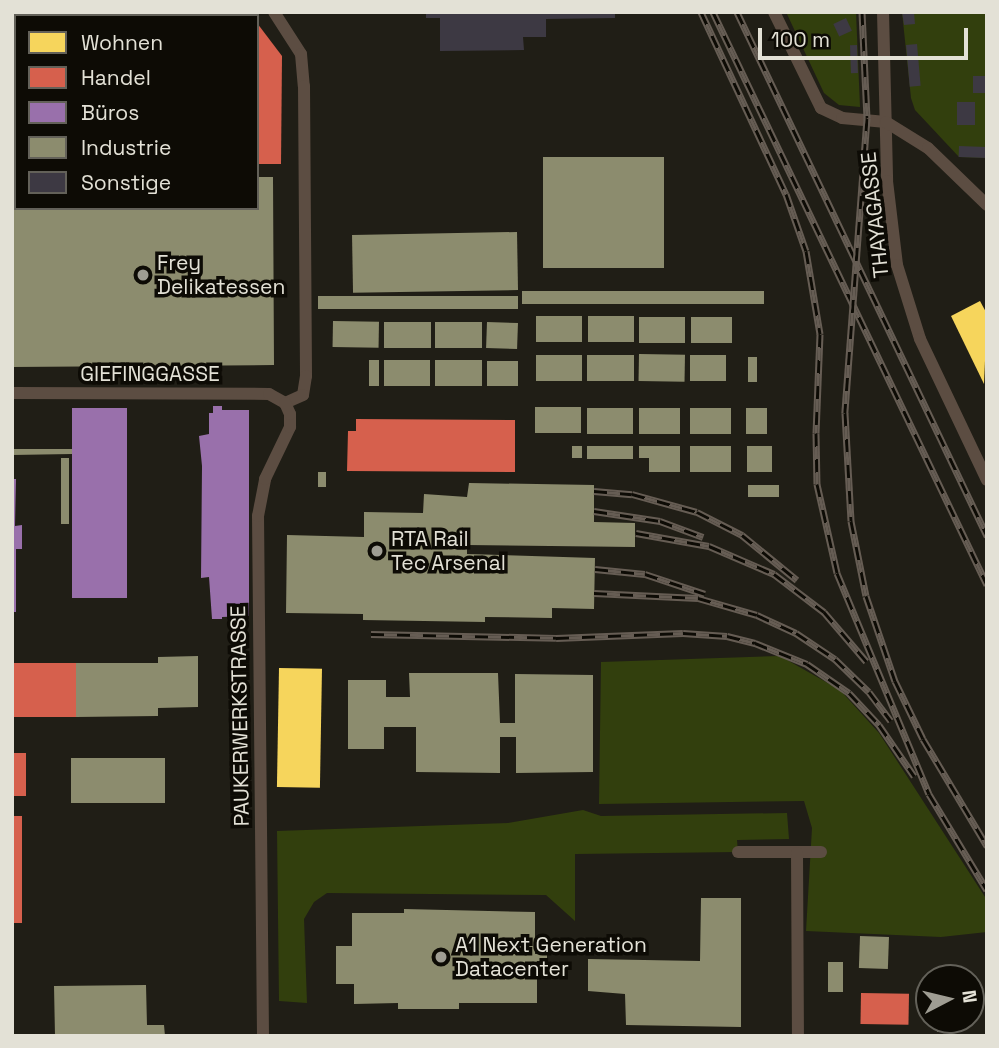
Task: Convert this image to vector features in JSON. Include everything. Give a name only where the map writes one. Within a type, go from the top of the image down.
[{"type":"street","points":[[274,12],[301,54],[304,86],[306,376],[303,395],[285,403]]},
{"type":"street","points":[[774,12],[821,108],[842,118],[886,122],[928,148],[987,205]]},
{"type":"street","name":"THAYAGASSE","points":[[883,12],[892,236],[904,292],[920,339],[987,480]]},
{"type":"street","name":"GIEFINGGASSE","points":[[12,393],[268,394],[285,403]]},
{"type":"street","name":"PAUKERWERKSTRASSE","points":[[263,1036],[258,516],[265,480],[290,427],[290,414],[285,403]]},
{"type":"street","points":[[738,852],[821,852]]},
{"type":"street","points":[[797,853],[798,1036]]},
{"type":"green space","points":[[786,12],[856,12],[860,107],[839,105],[824,93]]},
{"type":"green space","points":[[902,12],[987,12],[987,158],[959,157],[915,110],[911,98]]},
{"type":"green space","points":[[780,656],[840,690],[879,733],[987,900],[987,932],[941,937],[806,931],[812,828],[804,801],[599,804],[601,662]]},
{"type":"green space","points":[[583,810],[601,816],[787,813],[789,839],[737,840],[738,852],[575,854],[575,921],[546,895],[327,893],[314,902],[304,919],[307,1003],[279,1001],[277,831],[508,823]]},
{"type":"building: Wohnen","points":[[980,301],[987,314],[984,384],[951,316]]},
{"type":"building: Wohnen","points":[[279,668],[322,669],[320,788],[277,787]]},
{"type":"building: Handel","points":[[131,12],[250,12],[250,14]]},
{"type":"building: Handel","points":[[259,26],[282,56],[281,164],[259,164]]},
{"type":"building: Handel","points":[[356,419],[515,420],[515,472],[347,471],[348,431],[356,431]]},
{"type":"building: Handel","points":[[12,663],[76,663],[76,717],[12,717]]},
{"type":"building: Handel","points":[[12,753],[26,753],[26,796],[12,796]]},
{"type":"building: Handel","points":[[12,816],[22,816],[22,923],[12,923]]},
{"type":"building: Handel","points":[[861,993],[909,994],[908,1025],[860,1024]]},
{"type":"building: Büros","points":[[213,406],[222,406],[222,410],[249,410],[249,616],[222,619],[212,619],[209,577],[201,578],[202,466],[199,436],[209,434],[209,413],[213,413]]},
{"type":"building: Büros","points":[[72,408],[127,408],[127,598],[72,598]]},
{"type":"building: Büros","points":[[12,479],[16,479],[15,526],[22,525],[22,549],[16,549],[16,612],[12,612]]},
{"type":"building: Industrie","points":[[543,157],[664,157],[664,268],[543,268]]},
{"type":"building: Industrie","name":"Frey Delikatessen","points":[[259,177],[273,177],[274,365],[12,367],[12,202],[14,210],[259,210]]},
{"type":"building: Industrie","points":[[517,232],[518,290],[353,293],[352,235]]},
{"type":"building: Industrie","points":[[522,291],[764,291],[764,304],[522,304]]},
{"type":"building: Industrie","points":[[318,296],[518,296],[518,309],[318,309]]},
{"type":"building: Industrie","points":[[536,316],[582,316],[582,342],[536,342]]},
{"type":"building: Industrie","points":[[588,316],[634,316],[634,342],[588,342]]},
{"type":"building: Industrie","points":[[639,317],[685,317],[685,343],[639,343]]},
{"type":"building: Industrie","points":[[691,317],[732,317],[732,343],[691,343]]},
{"type":"building: Industrie","points":[[333,321],[379,322],[379,348],[333,347]]},
{"type":"building: Industrie","points":[[384,322],[431,322],[431,348],[384,348]]},
{"type":"building: Industrie","points":[[435,322],[482,322],[482,348],[435,348]]},
{"type":"building: Industrie","points":[[487,322],[518,323],[517,349],[486,348]]},
{"type":"building: Industrie","points":[[639,354],[685,355],[685,382],[639,381]]},
{"type":"building: Industrie","points":[[536,355],[582,355],[582,381],[536,381]]},
{"type":"building: Industrie","points":[[587,355],[634,355],[634,381],[587,381]]},
{"type":"building: Industrie","points":[[690,355],[726,355],[726,381],[690,381]]},
{"type":"building: Industrie","points":[[748,357],[757,357],[757,382],[748,382]]},
{"type":"building: Industrie","points":[[369,360],[379,360],[379,386],[369,386]]},
{"type":"building: Industrie","points":[[384,360],[430,360],[430,386],[384,386]]},
{"type":"building: Industrie","points":[[435,360],[482,360],[482,386],[435,386]]},
{"type":"building: Industrie","points":[[487,361],[518,361],[518,386],[487,386]]},
{"type":"building: Industrie","points":[[535,407],[581,407],[581,433],[535,433]]},
{"type":"building: Industrie","points":[[587,408],[633,408],[633,434],[587,434]]},
{"type":"building: Industrie","points":[[639,408],[680,408],[680,434],[639,434]]},
{"type":"building: Industrie","points":[[690,408],[731,408],[731,434],[690,434]]},
{"type":"building: Industrie","points":[[746,408],[767,408],[767,434],[746,434]]},
{"type":"building: Industrie","points":[[572,446],[582,446],[582,458],[572,458]]},
{"type":"building: Industrie","points":[[587,446],[633,446],[633,459],[587,459]]},
{"type":"building: Industrie","points":[[639,446],[680,446],[680,472],[649,472],[649,458],[639,458]]},
{"type":"building: Industrie","points":[[690,446],[731,446],[731,472],[690,472]]},
{"type":"building: Industrie","points":[[747,446],[772,446],[772,472],[747,472]]},
{"type":"building: Industrie","points":[[12,449],[72,449],[72,454],[12,455]]},
{"type":"building: Industrie","points":[[61,458],[69,458],[69,524],[61,524]]},
{"type":"building: Industrie","points":[[318,472],[326,472],[326,487],[318,487]]},
{"type":"building: Industrie","name":"RTA Rail Tec Arsenal","points":[[469,483],[594,485],[594,522],[635,523],[635,547],[467,545],[467,554],[595,558],[594,609],[552,608],[552,618],[485,617],[485,622],[363,620],[363,614],[286,613],[287,535],[364,537],[364,512],[423,513],[424,494],[467,497]]},
{"type":"building: Industrie","points":[[748,485],[779,485],[779,497],[748,497]]},
{"type":"building: Industrie","points":[[198,656],[198,707],[158,708],[158,716],[76,717],[76,663],[158,663],[158,657]]},
{"type":"building: Industrie","points":[[409,673],[498,673],[500,723],[515,723],[515,674],[593,675],[593,772],[516,773],[516,737],[500,737],[500,773],[416,772],[416,727],[384,727],[384,749],[348,749],[348,680],[386,680],[386,697],[410,697]]},
{"type":"building: Industrie","points":[[71,758],[165,758],[165,803],[71,803]]},
{"type":"building: Industrie","points":[[701,898],[741,898],[741,1027],[626,1025],[625,994],[588,991],[588,959],[700,961]]},
{"type":"building: Industrie","name":"A1 Next Generation Datacenter","points":[[404,909],[535,912],[535,954],[547,954],[547,961],[537,961],[537,1003],[459,1003],[459,1009],[398,1009],[398,1003],[354,1004],[354,984],[336,984],[336,946],[352,946],[352,913],[404,913]]},
{"type":"building: Industrie","points":[[860,936],[889,937],[888,969],[859,968]]},
{"type":"building: Industrie","points":[[828,962],[843,962],[843,992],[828,992]]},
{"type":"building: Industrie","points":[[146,985],[147,1025],[164,1025],[165,1036],[55,1036],[54,986]]},
{"type":"building: Sonstige","points":[[426,12],[615,12],[615,18],[546,19],[546,37],[523,37],[524,50],[440,51],[440,18],[426,18]]},
{"type":"building: Sonstige","points":[[902,12],[914,12],[915,24],[904,25]]},
{"type":"building: Sonstige","points":[[846,18],[852,31],[839,37],[833,24]]},
{"type":"building: Sonstige","points":[[917,44],[921,86],[910,87],[906,45]]},
{"type":"building: Sonstige","points":[[850,45],[857,45],[858,73],[851,73]]},
{"type":"building: Sonstige","points":[[973,76],[986,76],[986,93],[973,93]]},
{"type":"building: Sonstige","points":[[957,102],[975,102],[975,125],[957,125]]},
{"type":"building: Sonstige","points":[[959,146],[987,147],[987,158],[959,157]]},
{"type":"railway","points":[[701,12],[786,194],[806,251],[820,334],[817,484],[837,573],[929,794],[987,890]]},
{"type":"railway","points":[[713,12],[987,585]]},
{"type":"railway","points":[[737,12],[987,536]]},
{"type":"railway","points":[[862,12],[867,118],[845,413],[851,521],[866,596],[895,681],[923,739],[987,846]]},
{"type":"railway","points":[[594,491],[632,494],[697,512],[742,535],[797,580]]},
{"type":"railway","points":[[594,511],[660,521],[703,537]]},
{"type":"railway","points":[[636,533],[709,546],[774,574],[824,612],[866,661]]},
{"type":"railway","points":[[595,569],[645,574],[705,594]]},
{"type":"railway","points":[[594,593],[698,598],[757,615],[796,633],[835,659],[869,692],[891,721]]},
{"type":"railway","points":[[371,634],[556,638],[683,633],[727,636],[755,643],[807,664],[849,693],[879,725],[914,776]]},
{"type":"place","name":"Frey Delikatessen","points":[[143,275]]},
{"type":"place","name":"RTA Rail Tec Arsenal","points":[[377,551]]},
{"type":"place","name":"A1 Next Generation Datacenter","points":[[441,957]]}]
